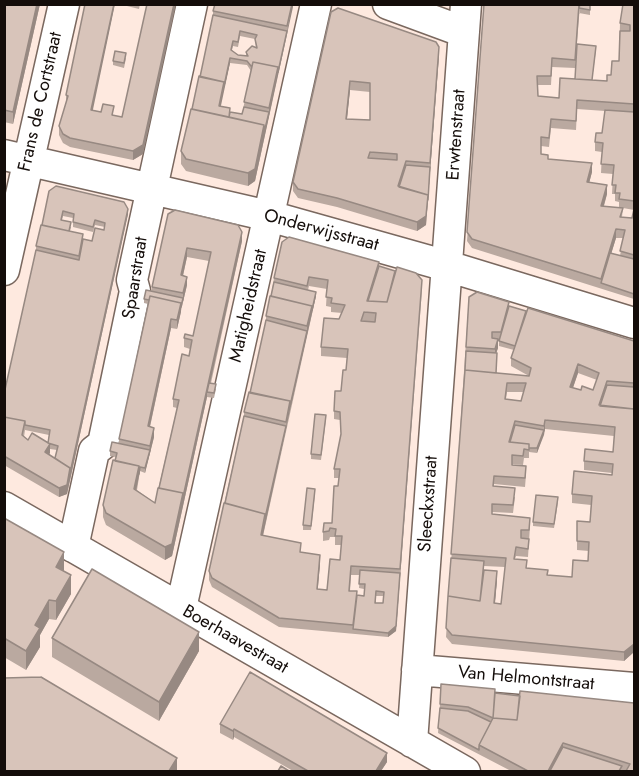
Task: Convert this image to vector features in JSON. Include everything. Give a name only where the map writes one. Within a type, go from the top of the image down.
[{"type":"street","name":"Frans de Cortstraat","points":[[4,270],[16,157],[64,4]]},
{"type":"street","name":"Spaarstraat","points":[[73,547],[94,451],[103,444],[135,291],[132,280],[192,4]]},
{"type":"street","name":"Matigheidstraat","points":[[181,608],[316,4]]},
{"type":"street","points":[[388,4],[465,18]]},
{"type":"street","name":"Erwtenstraat","points":[[447,266],[465,18]]},
{"type":"street","name":"Onderwijsstraat","points":[[16,157],[269,216],[447,266],[634,323]]},
{"type":"street","name":"Sleeckxstraat","points":[[412,742],[447,266]]},
{"type":"street","name":"Boerhaavestraat","points":[[4,507],[465,771]]},
{"type":"street","name":"Van Helmontstraat","points":[[417,670],[634,688]]},
{"type":"building","points":[[4,4],[37,4],[13,112],[4,110]]},
{"type":"building","points":[[85,4],[114,4],[91,110],[101,112],[103,104],[114,106],[112,115],[122,117],[147,4],[174,4],[143,145],[133,151],[70,138],[63,134],[59,126],[68,96],[66,95]]},
{"type":"building","points":[[215,4],[292,4],[287,26],[213,11]]},
{"type":"building","points":[[484,4],[579,4],[575,60],[552,58],[551,76],[537,76],[538,96],[559,98],[560,78],[607,81],[607,75],[611,75],[612,61],[619,61],[620,31],[630,31],[630,25],[620,23],[623,4],[634,4],[634,104],[577,100],[576,121],[551,119],[549,138],[541,137],[541,154],[548,155],[548,159],[592,163],[587,182],[607,185],[601,206],[623,208],[620,217],[632,218],[634,209],[634,255],[620,251],[625,230],[616,229],[601,279],[472,239],[467,232]]},
{"type":"building","points":[[580,4],[590,4],[590,10],[579,8]]},
{"type":"building","points":[[338,8],[436,42],[439,47],[430,163],[406,161],[398,186],[428,195],[426,216],[417,222],[298,189],[293,182],[331,12]],"holes":[[[350,81],[370,83],[370,120],[346,119]],[[370,152],[397,154],[397,160],[368,158]]]},
{"type":"building","points":[[213,15],[287,31],[278,72],[278,67],[253,62],[251,66],[247,61],[230,58],[224,86],[224,82],[200,77]],"holes":[[[240,31],[257,35],[255,39],[257,48],[252,46],[246,52],[248,56],[238,55],[231,50],[233,41],[238,42]]]},
{"type":"building","points":[[577,44],[596,46],[592,80],[575,79]]},
{"type":"building","points":[[115,51],[126,53],[124,63],[113,61]]},
{"type":"building","points":[[253,62],[278,67],[269,108],[244,102]]},
{"type":"building","points":[[199,76],[224,82],[219,106],[230,108],[229,117],[192,109]]},
{"type":"building","points":[[244,107],[269,112],[264,133],[264,125],[229,117],[230,112],[242,114]]},
{"type":"building","points":[[191,109],[264,125],[255,169],[248,173],[186,159],[181,151]]},
{"type":"building","points":[[605,110],[634,112],[634,201],[619,199],[620,193],[615,193],[616,185],[612,185],[614,165],[601,164],[603,143],[595,142],[596,133],[602,133]]},
{"type":"building","points":[[406,165],[430,167],[428,200],[428,195],[399,187]]},
{"type":"building","points":[[56,186],[124,202],[128,209],[70,473],[70,468],[55,458],[58,446],[48,443],[50,430],[25,425],[25,421],[4,417],[4,394],[36,250],[79,260],[83,239],[92,241],[95,228],[104,230],[105,223],[95,220],[93,227],[73,222],[74,214],[63,211],[61,220],[71,222],[69,231],[42,225],[49,191]]},
{"type":"building","points":[[175,210],[238,225],[242,232],[183,497],[183,493],[159,488],[179,400],[173,399],[182,354],[189,356],[192,340],[184,338],[185,334],[193,336],[211,252],[187,248],[181,275],[187,277],[183,293],[152,287],[168,214]]},
{"type":"building","points":[[41,225],[83,234],[79,256],[36,246]]},
{"type":"building","points":[[289,237],[379,262],[367,301],[387,302],[397,267],[416,273],[422,280],[400,569],[351,566],[349,591],[357,591],[353,625],[279,618],[212,578],[209,571],[224,503],[265,514],[261,535],[301,543],[300,552],[320,555],[317,589],[327,590],[330,559],[340,560],[342,536],[335,536],[336,529],[330,528],[329,531],[323,532],[324,523],[332,523],[334,486],[338,486],[340,469],[334,469],[341,434],[340,412],[334,411],[335,391],[341,391],[348,349],[321,347],[324,318],[339,319],[345,305],[331,303],[332,298],[326,297],[328,280],[309,277],[307,286],[274,278],[282,242]],"holes":[[[364,312],[376,313],[375,322],[361,321]]]},
{"type":"building","points":[[610,253],[634,259],[634,294],[601,283]]},
{"type":"building","points":[[379,266],[395,271],[387,302],[368,301]]},
{"type":"building","points":[[274,282],[316,292],[312,310],[312,306],[271,296]]},
{"type":"building","points":[[146,290],[183,298],[181,307],[181,303],[150,296],[149,300],[144,299]]},
{"type":"building","points":[[477,292],[509,302],[501,332],[492,332],[492,338],[498,339],[495,349],[466,347],[469,297]]},
{"type":"building","points":[[150,296],[181,303],[177,320],[171,319],[148,426],[154,428],[150,446],[119,439]]},
{"type":"building","points":[[270,296],[312,306],[307,326],[266,316]]},
{"type":"building","points":[[509,306],[526,311],[515,346],[499,341]]},
{"type":"building","points":[[528,308],[634,341],[634,383],[607,381],[599,405],[634,409],[634,644],[624,652],[452,635],[446,628],[448,596],[480,601],[484,570],[497,571],[494,603],[501,604],[506,558],[451,554],[465,370],[529,376],[531,368],[511,358]],"holes":[[[578,364],[599,373],[593,390],[582,386],[581,390],[570,387]],[[507,383],[526,383],[521,401],[505,399]],[[545,420],[615,427],[613,452],[585,449],[584,461],[613,464],[612,475],[574,471],[572,494],[592,496],[590,522],[577,521],[577,541],[589,542],[588,561],[573,560],[572,577],[547,575],[548,570],[526,568],[527,560],[514,559],[516,547],[528,549],[529,539],[521,538],[521,530],[529,530],[530,518],[492,514],[492,504],[513,505],[515,488],[493,486],[494,476],[525,478],[526,466],[512,465],[512,455],[523,456],[524,449],[529,450],[529,444],[509,442],[515,421],[544,426]]]},
{"type":"building","points":[[266,320],[307,331],[290,406],[290,401],[250,393]]},
{"type":"building","points":[[466,351],[497,353],[496,373],[465,370]]},
{"type":"building","points":[[209,383],[216,384],[214,393],[207,392]]},
{"type":"building","points":[[607,385],[634,387],[634,409],[600,406]]},
{"type":"building","points":[[249,392],[290,401],[286,422],[244,412]]},
{"type":"building","points":[[315,414],[326,415],[321,455],[311,454]]},
{"type":"building","points":[[244,416],[286,426],[265,518],[265,514],[225,503]]},
{"type":"building","points":[[4,417],[25,421],[22,435],[28,440],[32,433],[50,444],[45,452],[70,468],[67,485],[59,488],[4,456]]},
{"type":"building","points":[[515,425],[544,430],[537,448],[529,448],[529,444],[510,442]]},
{"type":"building","points":[[112,442],[150,450],[145,468],[140,467],[139,474],[139,466],[115,461],[117,453],[110,451]]},
{"type":"building","points":[[113,460],[139,466],[134,489],[155,503],[158,488],[183,493],[172,544],[165,547],[106,513],[103,505]]},
{"type":"building","points":[[307,488],[315,489],[311,526],[303,525]]},
{"type":"building","points":[[536,495],[558,497],[554,524],[533,522]]},
{"type":"building","points":[[4,518],[64,552],[56,567],[71,575],[56,601],[49,600],[35,625],[40,628],[26,651],[4,638]]},
{"type":"building","points":[[451,558],[484,561],[480,601],[448,596]]},
{"type":"building","points":[[92,569],[199,632],[159,702],[52,638]]},
{"type":"building","points":[[360,570],[400,573],[396,626],[388,633],[353,629],[357,595],[364,596],[365,584],[359,584]],"holes":[[[376,591],[384,592],[383,603],[375,603]]]},
{"type":"building","points":[[250,672],[387,753],[376,771],[308,771],[234,729],[233,731],[220,724]]},
{"type":"building","points":[[41,677],[177,758],[169,771],[4,770],[4,678]]},
{"type":"building","points":[[441,684],[495,689],[493,718],[468,707],[440,704]]},
{"type":"building","points":[[520,691],[634,703],[634,771],[626,771],[630,764],[563,743],[548,771],[528,771],[479,745],[493,718],[517,720]]},
{"type":"building","points":[[495,693],[520,696],[517,720],[493,718]]},
{"type":"building","points":[[440,708],[468,711],[491,722],[479,745],[479,750],[438,728]]},
{"type":"building","points":[[563,747],[622,766],[619,771],[550,771]]},
{"type":"building","points":[[281,766],[289,771],[278,771]]}]
